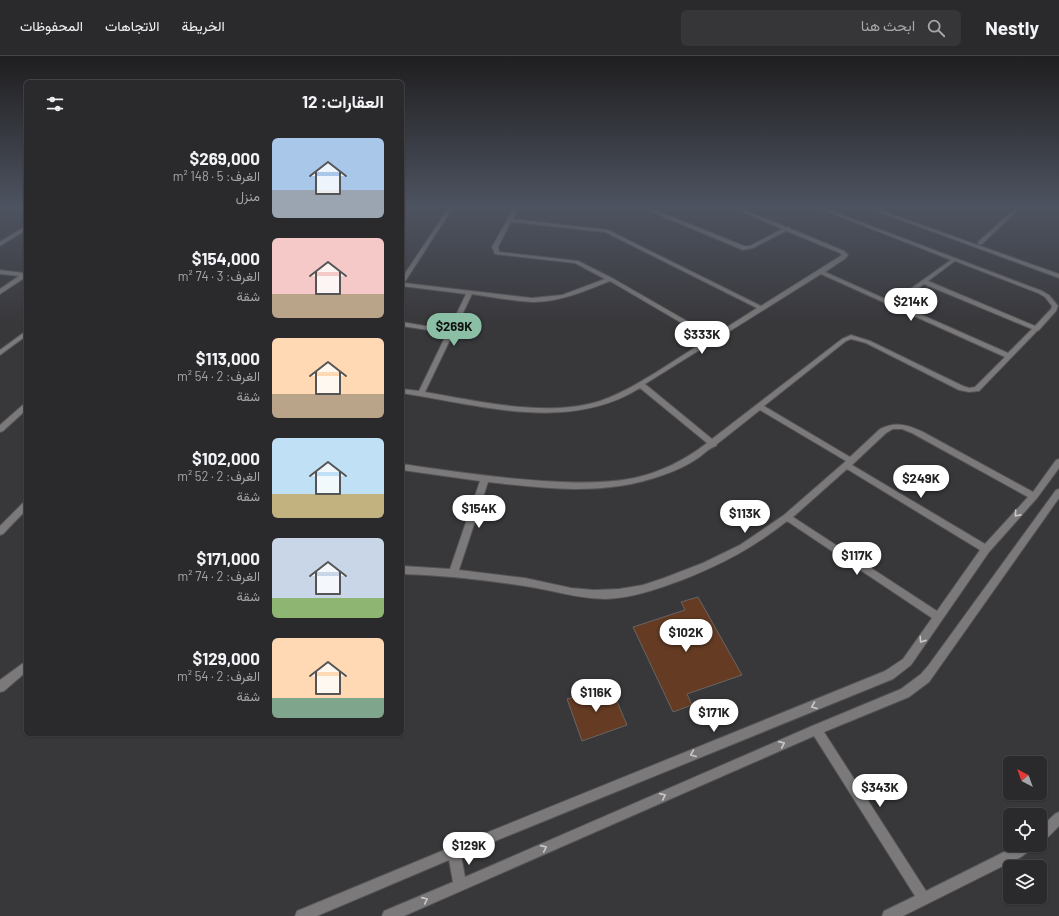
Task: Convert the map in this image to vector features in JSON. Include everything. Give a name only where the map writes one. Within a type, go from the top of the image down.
[{"type":"street","points":[[404,280],[426,246]]},
{"type":"street","points":[[496,246],[495,248],[497,253],[576,262],[610,279],[712,338]]},
{"type":"street","points":[[637,246],[762,308]]},
{"type":"street","points":[[739,246],[751,248],[754,246]]},
{"type":"street","points":[[404,391],[536,411],[561,411],[587,407],[611,400],[640,384],[844,257],[845,255],[826,246]]},
{"type":"street","points":[[404,468],[485,479],[570,486],[623,483],[651,476],[676,467],[696,456],[844,340],[851,337],[864,340],[961,388],[969,390],[977,389],[1037,329],[1054,310],[1055,306],[1047,296],[921,246]]},
{"type":"street","points":[[976,246],[1059,276]]},
{"type":"street","points":[[992,246],[1059,270]]},
{"type":"street","points":[[893,304],[955,259]]},
{"type":"street","points":[[0,272],[24,275]]},
{"type":"street","points":[[821,272],[1009,356]]},
{"type":"street","points":[[0,292],[24,276]]},
{"type":"street","points":[[404,283],[532,300],[548,300],[572,294],[610,279]]},
{"type":"street","points":[[924,282],[1037,329]]},
{"type":"street","points":[[421,394],[470,292]]},
{"type":"street","points":[[404,324],[451,332]]},
{"type":"street","points":[[0,353],[24,335]]},
{"type":"street","points":[[640,384],[713,444]]},
{"type":"street","points":[[760,407],[986,549]]},
{"type":"street","points":[[0,429],[24,408]]},
{"type":"street","points":[[404,570],[453,573],[513,580],[582,594],[611,594],[637,591],[663,584],[702,568],[751,543],[787,517],[883,431],[891,426],[905,426],[1034,496]]},
{"type":"street","points":[[302,916],[454,852],[890,675],[907,662],[986,549],[1034,496],[1059,462]]},
{"type":"street","points":[[453,573],[485,479]]},
{"type":"street","points":[[389,916],[816,730],[905,693],[925,678],[1059,492]]},
{"type":"street","points":[[0,532],[24,507]]},
{"type":"street","points":[[787,517],[939,617]]},
{"type":"street","points":[[0,687],[24,668]]},
{"type":"street","points":[[816,730],[924,899]]},
{"type":"street","points":[[1047,830],[1059,818]]},
{"type":"street","points":[[454,852],[460,885]]},
{"type":"street","points":[[889,916],[1018,852]]},
{"type":"building","points":[[698,597],[742,675],[687,694],[692,705],[673,712],[633,627],[685,610],[681,602]]},
{"type":"building","points":[[610,685],[627,725],[582,741],[567,699]]}]
